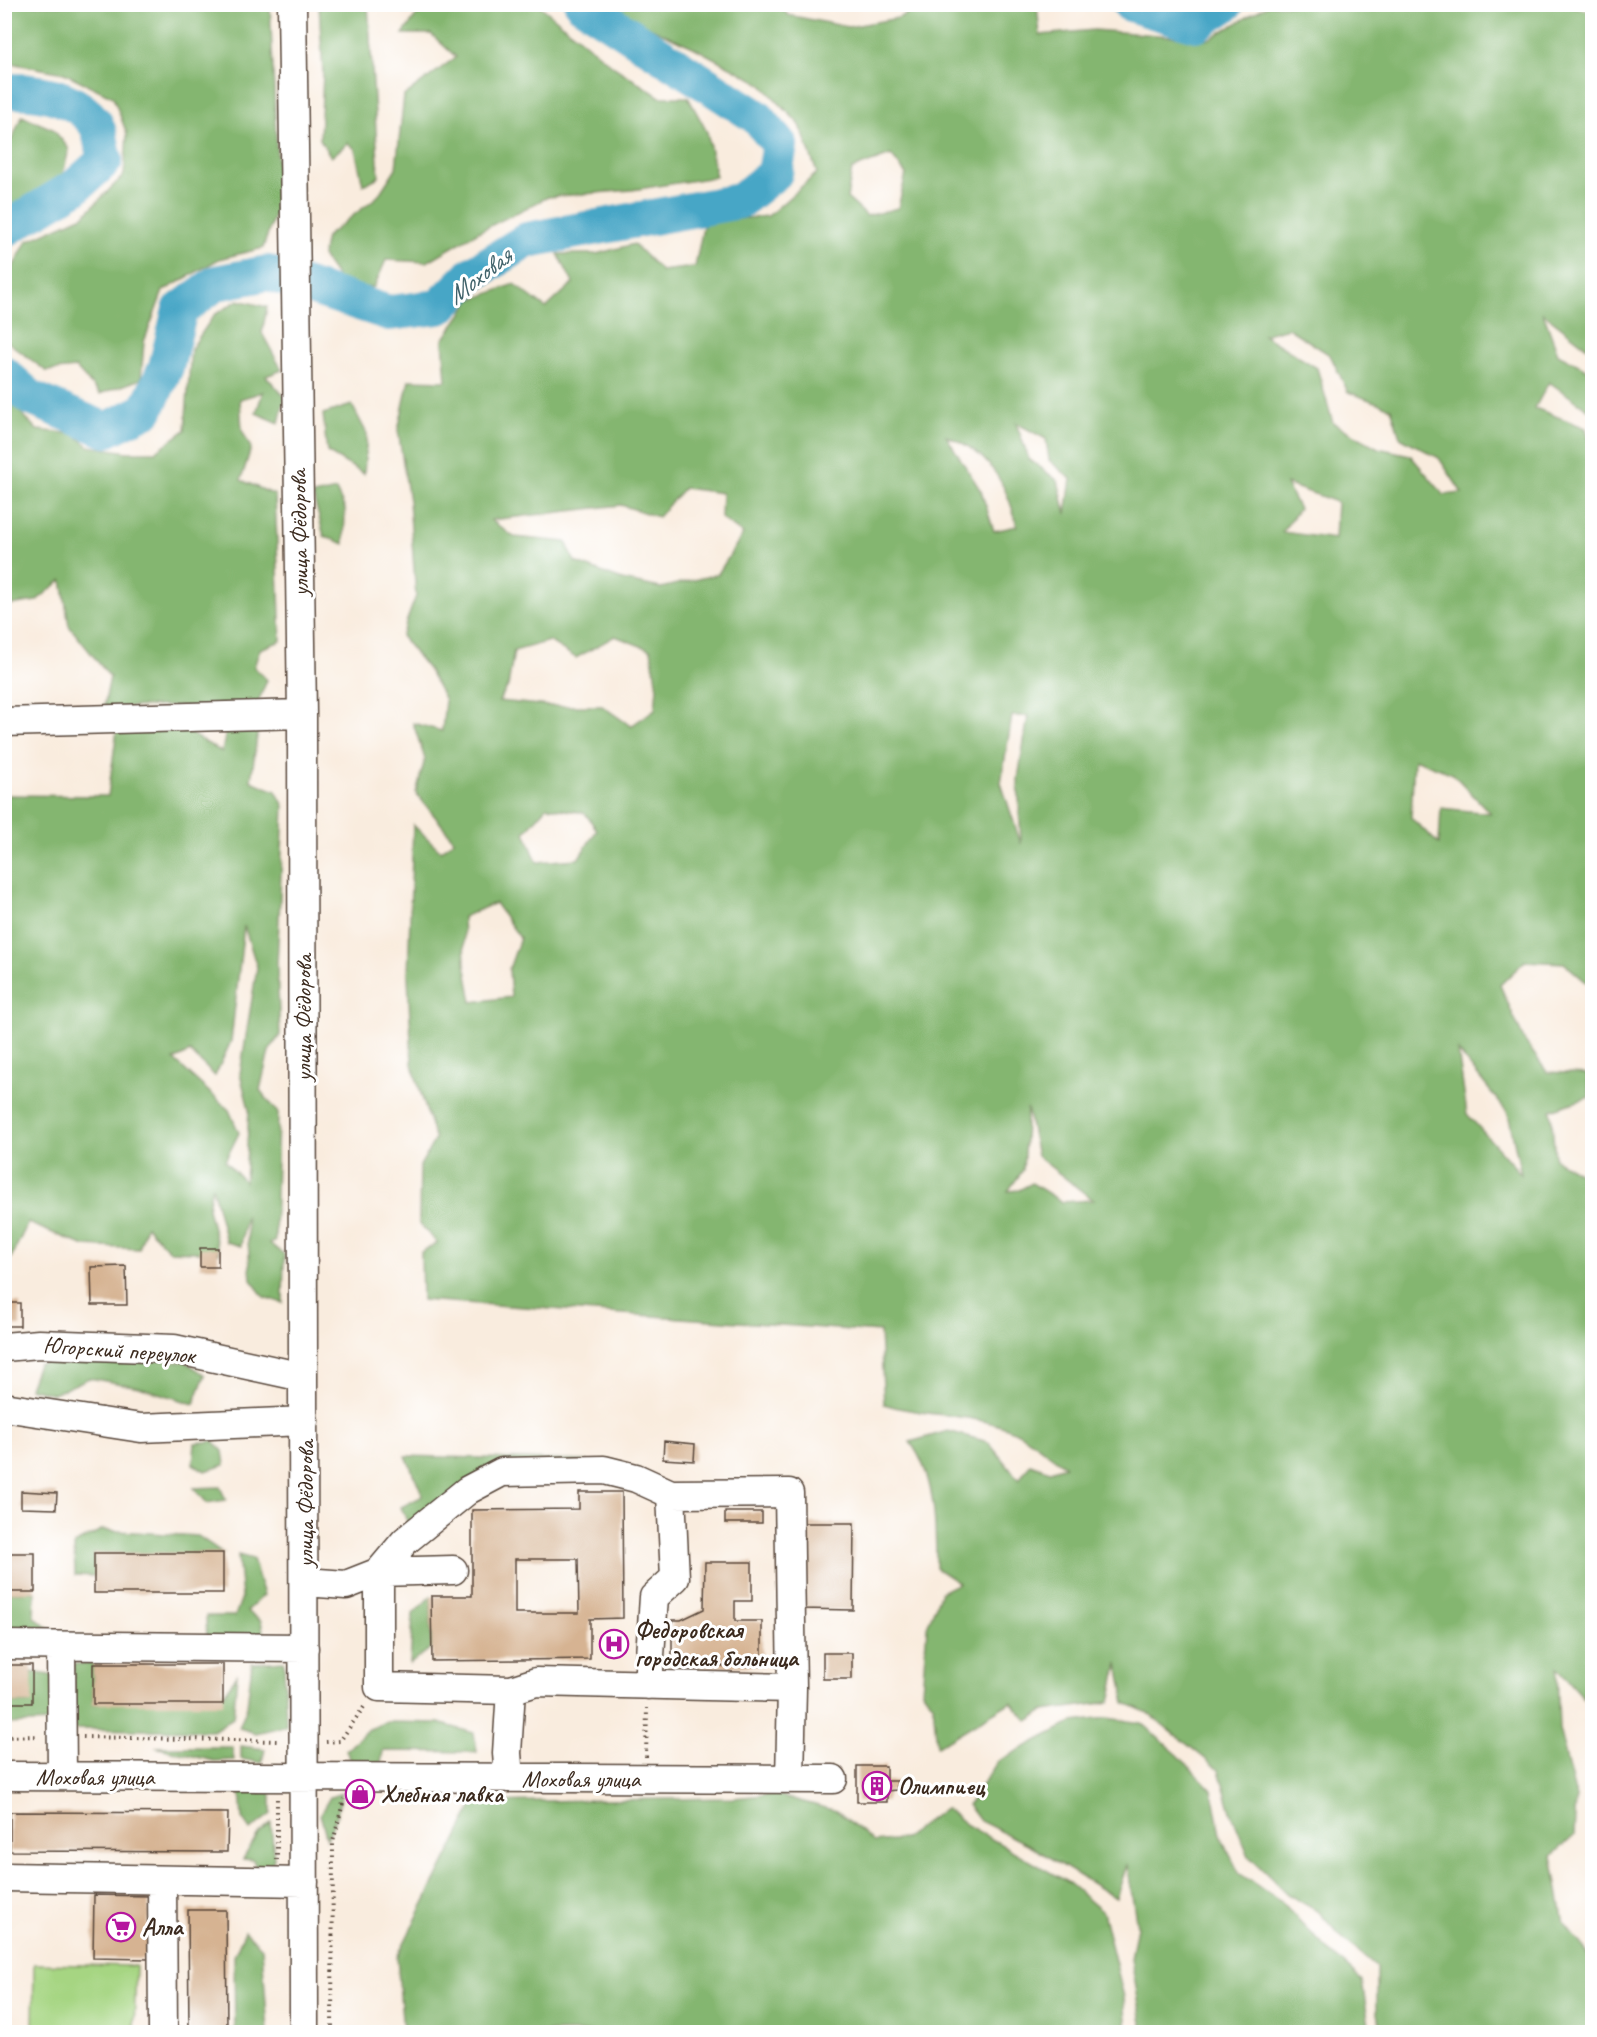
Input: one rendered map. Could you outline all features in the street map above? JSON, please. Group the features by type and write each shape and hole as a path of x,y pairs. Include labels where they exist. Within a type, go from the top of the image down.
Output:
{"street":[{"name":"улица Фёдорова","path":"292,4 295,349 303,714 304,2032"},
{"path":"4,722 303,714"},
{"name":"Югорский переулок","path":"4,1347 39,1344 174,1349 303,1377"},
{"path":"4,1407 141,1428 304,1421"},
{"path":"790,1779 792,1688 789,1493 671,1494 636,1478 604,1470 502,1472 468,1490 405,1541 379,1572 379,1687 511,1690 536,1682 792,1688"},
{"path":"648,1685 654,1598 675,1578 671,1494"},
{"path":"305,1582 346,1585 379,1572 453,1570"},
{"path":"4,1645 304,1648"},
{"path":"61,1646 62,1776"},
{"path":"509,1779 507,1753 511,1690"},
{"name":"Моховая улица","path":"4,1776 833,1779"},
{"path":"4,1877 304,1882"},
{"path":"162,1880 164,2032"}],"path":[{"path":"647,1779 648,1685"},
{"path":"4,1737 62,1736 302,1742 340,1740 379,1687"},
{"path":"332,2032 333,1842 349,1778"}],"green space":[{"path":"1566,4 1592,12 1592,351 1543,313 1558,354 1592,372 1592,412 1549,382 1535,408 1586,428 1592,449 1592,987 1564,963 1525,961 1500,985 1524,1040 1547,1072 1587,1074 1590,1097 1551,1110 1555,1159 1592,1181 1592,1575 1588,1578 1592,1584 1592,1707 1557,1668 1559,1729 1576,1797 1574,1836 1552,1856 1564,1924 1592,1959 1592,2032 1382,2032 1377,2014 1377,1967 1339,1935 1319,1912 1287,1894 1249,1856 1232,1815 1219,1770 1148,1713 1125,1703 1118,1663 1110,1702 1044,1711 1028,1721 1011,1702 937,1747 933,1704 922,1691 927,1627 941,1592 959,1583 936,1568 935,1519 930,1486 919,1455 910,1442 948,1431 988,1442 1019,1480 1030,1464 1050,1471 1065,1466 1029,1440 1007,1428 977,1420 884,1404 880,1332 422,1300 421,1252 437,1243 419,1223 420,1166 435,1139 412,1064 408,976 413,825 441,851 454,840 416,793 425,759 413,723 442,731 445,700 428,669 401,636 416,596 409,501 398,430 409,380 446,381 443,340 471,300 514,284 546,308 573,283 558,254 596,254 634,244 661,271 695,267 704,222 768,216 817,173 800,125 760,83 693,47 609,9 606,5 779,5 788,15 848,27 898,18 924,5 1037,5 1040,35 1094,30 1209,39 1268,5","holes":["891,155 906,174 898,208 867,216 847,198 852,169","1288,328 1330,355 1348,392 1391,408 1400,437 1439,458 1462,493 1444,495 1410,455 1378,448 1333,423 1317,368 1263,335","1016,423 1046,439 1049,460 1071,479 1066,514 1058,481 1029,459","946,436 974,450 994,471 1008,496 1017,526 994,531 981,491","1286,484 1337,502 1335,539 1282,532 1299,509","684,488 722,493 721,518 743,534 718,574 661,588 622,580 575,562 566,542 514,537 491,520 621,505 658,517","615,636 651,650 657,688 655,709 631,726 602,706 550,706 499,701 508,686 514,651 549,641 576,658","1012,716 1028,716 1018,779 1021,844 1001,783","1414,759 1453,774 1490,813 1441,808 1439,844 1411,818","547,807 585,813 597,830 578,859 537,862 525,832","495,903 520,938 509,969 511,997 472,1002 465,964 463,917","1458,1051 1508,1113 1521,1174 1467,1114","1027,1108 1037,1156 1093,1200 1062,1202 1032,1183 1019,1190 1008,1191 1023,1170"]},
{"path":"4,5 270,5 279,201 263,248 219,259 163,291 144,342 141,379 100,394 76,368 46,371 5,340 5,282 27,241 83,216 124,175 127,134 113,97 64,73 5,62"},
{"path":"319,5 368,5 379,177 363,185 355,149 348,143 331,157 320,139 323,73"},
{"path":"424,5 539,5 614,67 660,97 688,97 707,132 716,177 632,190 548,197 480,231 427,262 386,260 374,287 345,289 322,256 326,237 378,196 396,168 404,96 456,57 431,34 403,34"},
{"path":"22,116 53,129 69,149 63,174 42,196 5,217 5,139 12,139"},
{"path":"238,300 267,307 262,333 282,370 266,376 285,397 279,423 256,413 263,392 240,399 242,430 251,448 241,480 275,495 281,641 260,649 254,667 267,680 257,705 104,707 110,677 69,626 62,580 36,601 11,605 4,576 4,401 10,401 37,430 74,434 89,446 128,452 155,452 185,430 191,349 214,315"},
{"path":"352,405 367,434 364,474 327,452 323,414"},
{"path":"336,490 345,509 344,544 324,536 313,495"},
{"path":"227,726 258,729 251,781 276,791 284,806 277,966 280,1035 269,1051 260,1090 278,1113 275,1242 269,1243 284,1254 283,1303 264,1297 251,1280 246,1215 241,1246 226,1242 212,1186 208,1208 219,1253 170,1251 146,1226 139,1249 85,1246 28,1223 6,1268 4,795 108,796 117,729 186,731 222,752","holes":["244,926 257,967 240,1074 249,1109 245,1182 225,1161 239,1133 229,1110 174,1060 190,1052 215,1076 231,1041"]},
{"path":"82,1356 186,1362 205,1375 194,1404 139,1387 89,1378 54,1394 29,1388 38,1364"},
{"path":"214,1441 223,1451 225,1465 205,1471 193,1464 195,1443"},
{"path":"406,1456 587,1461 490,1476 409,1526 401,1507 423,1496"},
{"path":"220,1487 226,1500 207,1503 194,1488"},
{"path":"101,1530 198,1536 223,1553 94,1553 94,1576 75,1575 74,1544"},
{"path":"238,1555 253,1559 264,1595 247,1611 261,1621 264,1637 207,1641 206,1616 235,1616 242,1597"},
{"path":"4,1592 35,1592 34,1617 58,1635 5,1635"},
{"path":"431,1596 431,1648 410,1664 413,1614"},
{"path":"284,1661 286,1726 256,1733 239,1728 247,1706 252,1663"},
{"path":"74,1664 93,1664 93,1704 223,1695 237,1675 233,1718 213,1731 74,1729"},
{"path":"32,1672 55,1676 54,1722 5,1724 4,1703 28,1703"},
{"path":"1107,1718 1141,1723 1178,1755 1212,1790 1220,1835 1239,1873 1281,1902 1362,1981 1370,2032 1141,2032 1142,2022 1131,1959 1137,1926 1127,1865 1116,1898 1029,1845 980,1821 968,1805 998,1761 1073,1722"},
{"path":"387,1722 439,1723 474,1733 477,1752 383,1751 379,1774 353,1764 346,1751 367,1730"},
{"path":"241,1746 265,1749 262,1763 241,1759"},
{"path":"155,1747 232,1747 234,1760 214,1761"},
{"path":"240,1790 271,1793 271,1814 250,1830 242,1818"},
{"path":"342,1793 337,1815 327,1839 320,1814 330,1797"},
{"path":"774,1794 837,1811 874,1842 904,1839 945,1808 967,1825 1069,1883 1103,1912 1124,1997 1127,2032 403,2032 397,1957 475,1802 733,1798"},
{"path":"271,1823 274,1858 270,1868 257,1870 253,1860 243,1859 258,1834"},
{"path":"245,1931 262,1948 268,2032 235,2032 234,1956"},
{"path":"34,1964 136,1966 134,2032 33,2032"}],"building":[{"path":"200,1248 218,1248 218,1267 200,1267"},
{"path":"126,1266 127,1305 92,1305 91,1267"},
{"path":"5,1303 20,1303 20,1326 5,1326"},
{"path":"664,1441 695,1444 694,1461 663,1459"},
{"path":"21,1491 57,1493 56,1509 21,1508"},
{"path":"579,1492 622,1492 623,1618 590,1619 590,1659 432,1661 431,1596 472,1596 472,1510 579,1509","holes":["515,1559 578,1559 579,1613 515,1613"]},
{"path":"725,1512 762,1512 762,1523 725,1523"},
{"path":"802,1523 854,1523 853,1610 801,1609"},
{"path":"5,1553 35,1553 35,1592 5,1592"},
{"path":"94,1553 223,1553 223,1593 94,1593"},
{"path":"705,1562 752,1562 752,1601 735,1601 735,1621 762,1621 762,1666 672,1666 672,1620 681,1620 704,1609"},
{"path":"823,1653 852,1653 852,1679 823,1679"},
{"path":"93,1664 223,1664 223,1704 93,1704"},
{"path":"4,1665 32,1665 32,1703 4,1703"},
{"name":"Олимпиец","path":"857,1766 886,1766 886,1781 897,1781 897,1790 887,1791 887,1802 857,1802"},
{"name":"Хлебная лавка","path":"365,1789 365,1799 355,1799 355,1790"},
{"path":"10,1812 228,1813 227,1852 10,1851"},
{"name":"Алла","path":"94,1895 149,1896 148,1959 93,1958"},
{"path":"188,1910 226,1910 227,2032 189,2032"}],"waterway":[{"name":"Моховая","path":"4,374 31,398 106,430 146,410 166,367 180,310 216,283 268,273 389,313 439,307 470,276 527,240 740,201 775,173 780,145 757,117 582,4"},
{"name":"Моховая","path":"1130,4 1196,24 1226,4"},
{"name":"Моховая","path":"4,91 42,93 77,106 95,123 105,160 75,187 4,230"}],"place":[{"name":"Федоровская городская больница","path":"614,1644"},
{"name":"Олимпиец","path":"877,1786"},
{"name":"Хлебная лавка","path":"360,1794"},
{"name":"Алла","path":"121,1927"}]}
